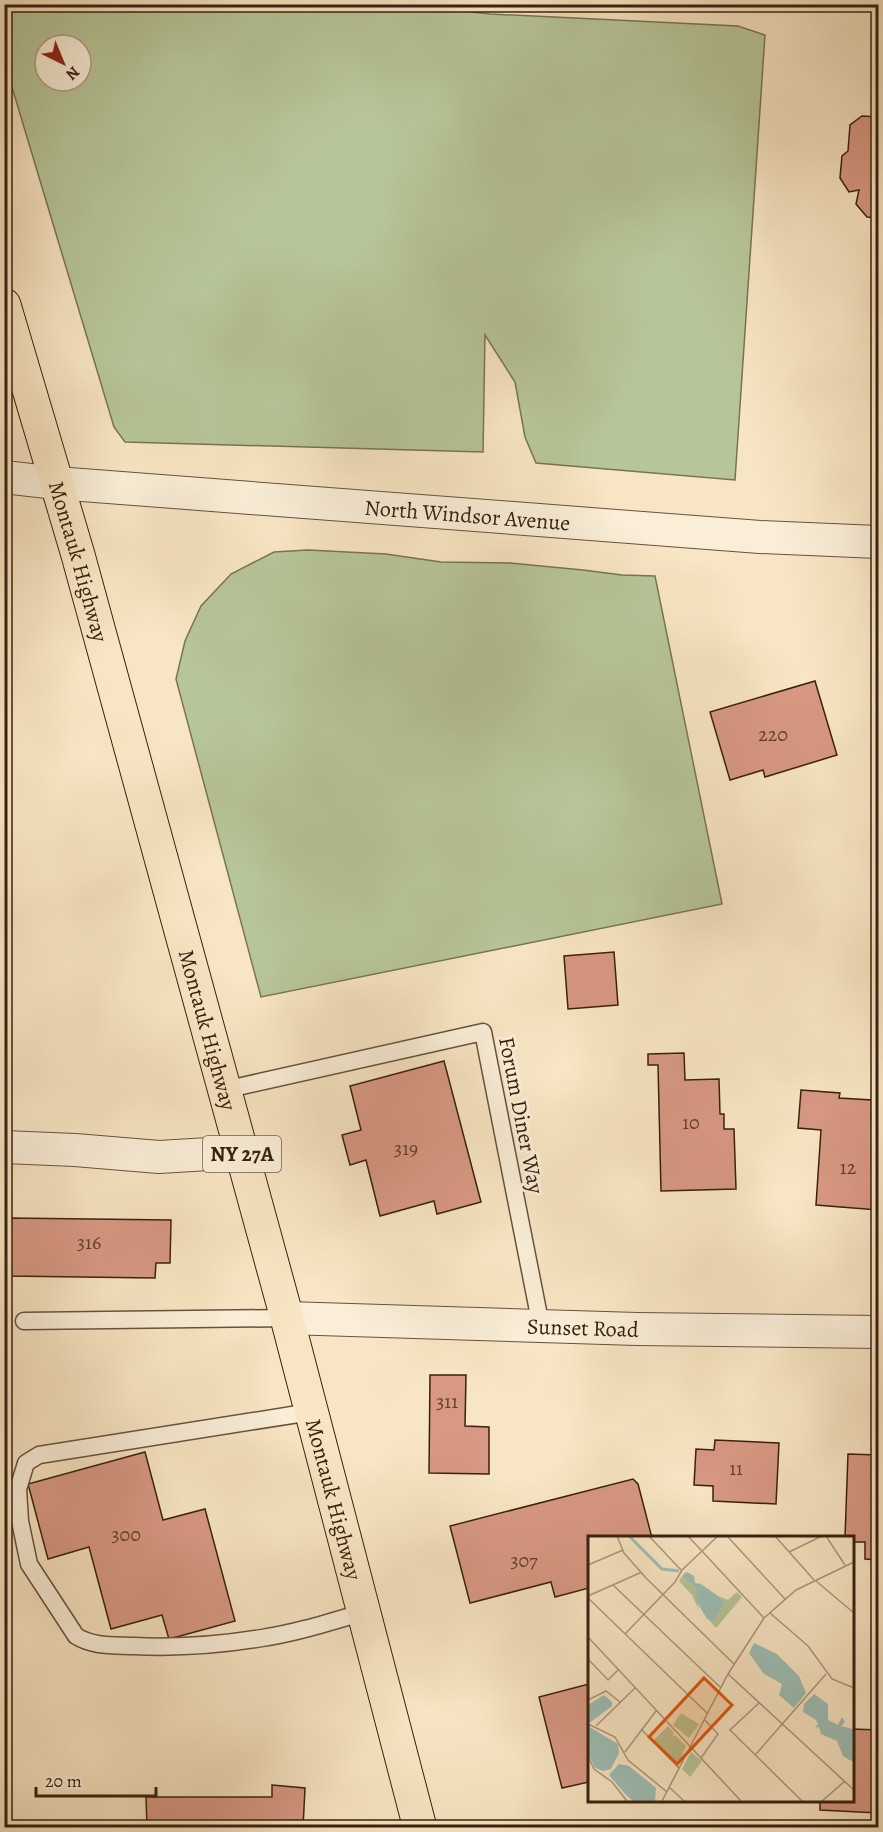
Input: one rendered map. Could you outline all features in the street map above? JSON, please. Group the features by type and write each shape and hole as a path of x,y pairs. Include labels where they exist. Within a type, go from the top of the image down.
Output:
{"main road":[{"name":"Montauk Highway","path":"4,305 78,555 242,1152 420,1827"}],"street":[{"name":"North Windsor Avenue","path":"4,477 56,483 760,537 879,542"},
{"path":"4,1148 75,1150 159,1157 242,1152"},
{"name":"Sunset Road","path":"287,1318 637,1329 879,1332"}],"lane":[{"name":"Forum Diner Way","path":"224,1090 483,1032 541,1326"},
{"path":"24,1321 287,1318"},
{"path":"311,1412 39,1455 26,1463 18,1489 20,1521 29,1564 76,1636 86,1642 103,1645 172,1647 262,1638 310,1628 364,1612"}],"path":[{"path":"4,957 5,975"}],"green space":[{"path":"5,5 408,5 490,14 738,26 765,35 735,480 536,463 525,437 515,382 485,335 483,452 125,442 114,427 5,64"},
{"path":"308,550 386,554 441,562 510,563 622,575 655,576 722,904 261,997 176,679 185,641 201,606 231,574 274,552"}],"building":[{"path":"862,116 878,117 878,218 867,217 856,204 859,190 849,192 840,178 842,156 848,151 850,125"},
{"path":"815,681 837,755 765,777 763,770 730,780 710,712"},
{"path":"4,758 9,758 8,828 4,828"},
{"path":"614,952 618,1005 568,1009 564,956"},
{"path":"684,1053 685,1080 719,1079 720,1114 724,1114 724,1129 734,1129 736,1189 661,1191 658,1065 648,1065 648,1054"},
{"path":"444,1061 481,1202 437,1214 434,1201 380,1216 366,1160 350,1165 342,1135 361,1130 350,1086"},
{"path":"801,1090 840,1093 839,1098 872,1100 871,1120 878,1121 878,1210 816,1205 821,1130 798,1128"},
{"path":"8,1218 171,1220 170,1263 156,1263 155,1278 7,1276"},
{"path":"430,1375 466,1375 465,1426 489,1427 489,1474 429,1473"},
{"path":"715,1440 779,1443 776,1504 713,1501 713,1486 694,1485 696,1449 714,1450"},
{"path":"145,1452 163,1520 205,1509 235,1621 169,1639 162,1615 111,1629 89,1547 48,1559 28,1484"},
{"path":"848,1454 878,1455 878,1560 865,1559 865,1542 853,1542 853,1536 845,1536"},
{"path":"633,1479 638,1484 651,1536 588,1536 588,1588 555,1597 551,1582 470,1603 450,1526"},
{"path":"588,1684 588,1782 562,1788 539,1697"},
{"path":"853,1729 878,1730 878,1813 820,1810 820,1802 853,1802"},
{"path":"272,1785 305,1788 303,1828 147,1828 146,1797 272,1797"}]}
